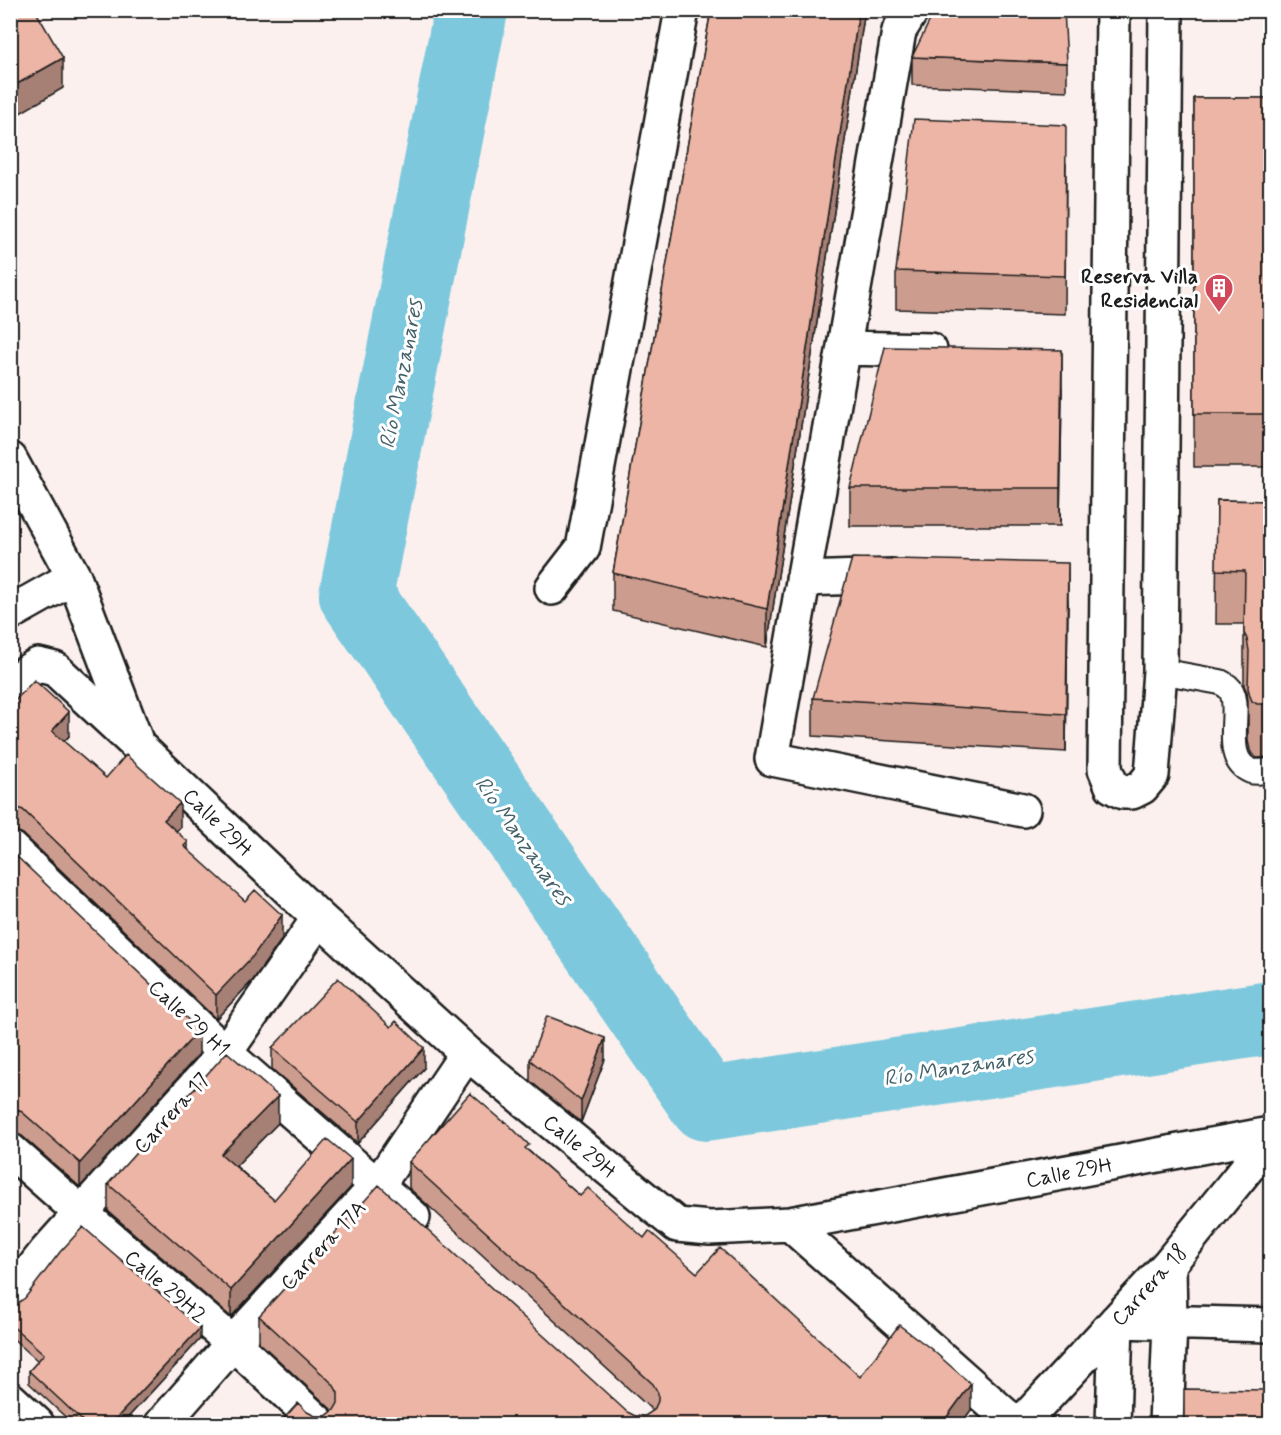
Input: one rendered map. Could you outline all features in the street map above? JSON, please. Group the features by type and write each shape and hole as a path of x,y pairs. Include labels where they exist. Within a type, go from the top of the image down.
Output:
{"street":[{"path":"552,588 583,549 682,10"},
{"path":"912,10 899,31 894,128 844,348 772,759 1023,810"},
{"path":"1113,10 1105,769 1112,786 1123,792 1132,792 1142,787 1152,775 1160,671 1166,10"},
{"path":"844,348 962,351"},
{"path":"10,459 75,577 138,746"},
{"path":"803,579 919,575"},
{"path":"10,613 75,577"},
{"name":"Calle 29H","path":"10,689 28,671 38,665 55,669 319,918 467,1053 677,1225 710,1228 790,1224 1270,1134"},
{"name":"Calle 29 H1","path":"10,848 225,1053 438,1240"},
{"name":"Carrera 17","path":"10,1298 46,1252 225,1053 319,918"},
{"name":"Carrera 17A","path":"162,1425 233,1343 378,1185 467,1053"},
{"name":"Carrera 18","path":"1021,1425 1169,1264 1270,1140"},
{"name":"Calle 29H2","path":"10,1150 233,1343 320,1425"},
{"path":"790,1224 1015,1425"},
{"path":"1166,1425 1170,1323 1169,1264"},
{"path":"1113,1425 1116,1321 1270,1325"},
{"path":"10,1399 37,1425"}],"lane":[{"path":"1160,671 1220,682 1227,686 1234,699 1235,749 1238,759 1252,771 1270,771"}],"building":[{"path":"10,10 35,10 63,58 10,88"},
{"path":"711,10 859,10 767,609 613,573"},
{"path":"935,10 1064,10 1067,63 912,57"},
{"name":"Reserva Villa Residencial","path":"1194,98 1270,98 1270,414 1194,414"},
{"path":"914,119 1066,125 1065,276 896,271"},
{"path":"885,347 1062,350 1060,488 850,488"},
{"path":"1217,500 1270,501 1270,704 1257,704 1252,701 1248,688 1249,651 1244,633 1245,571 1216,570"},
{"path":"852,558 1068,563 1066,714 813,698"},
{"path":"34,680 69,712 52,731 106,778 126,755 180,803 164,820 188,842 184,846 245,901 255,890 282,915 253,956 216,995 23,810 10,806 10,706"},
{"path":"10,850 199,1030 80,1163 22,1112 10,1108"},
{"path":"338,978 391,1027 396,1021 424,1048 358,1122 272,1048"},
{"path":"547,1016 605,1038 581,1101 530,1060"},
{"path":"227,1052 278,1096 221,1154 274,1200 327,1139 351,1159 231,1290 108,1184"},
{"path":"470,1093 505,1121 529,1145 525,1148 580,1196 588,1188 644,1238 649,1231 697,1273 720,1248 860,1377 899,1325 930,1348 971,1384 941,1425 278,1425 298,1403 315,1416 326,1416 334,1410 338,1403 338,1393 333,1384 259,1316 379,1185 627,1412 635,1416 645,1416 654,1410 658,1401 658,1393 653,1384 409,1162"},
{"path":"83,1227 200,1328 110,1425 87,1425 29,1371 44,1354 10,1324 10,1304 16,1304 25,1298 60,1252"},
{"path":"1184,1389 1270,1390 1270,1425 1184,1425"}],"waterway":[{"name":"Río Manzanares","path":"471,10 356,595 706,1104 1270,1018"}],"place":[{"name":"Reserva Villa Residencial","path":"1219,314"}]}
